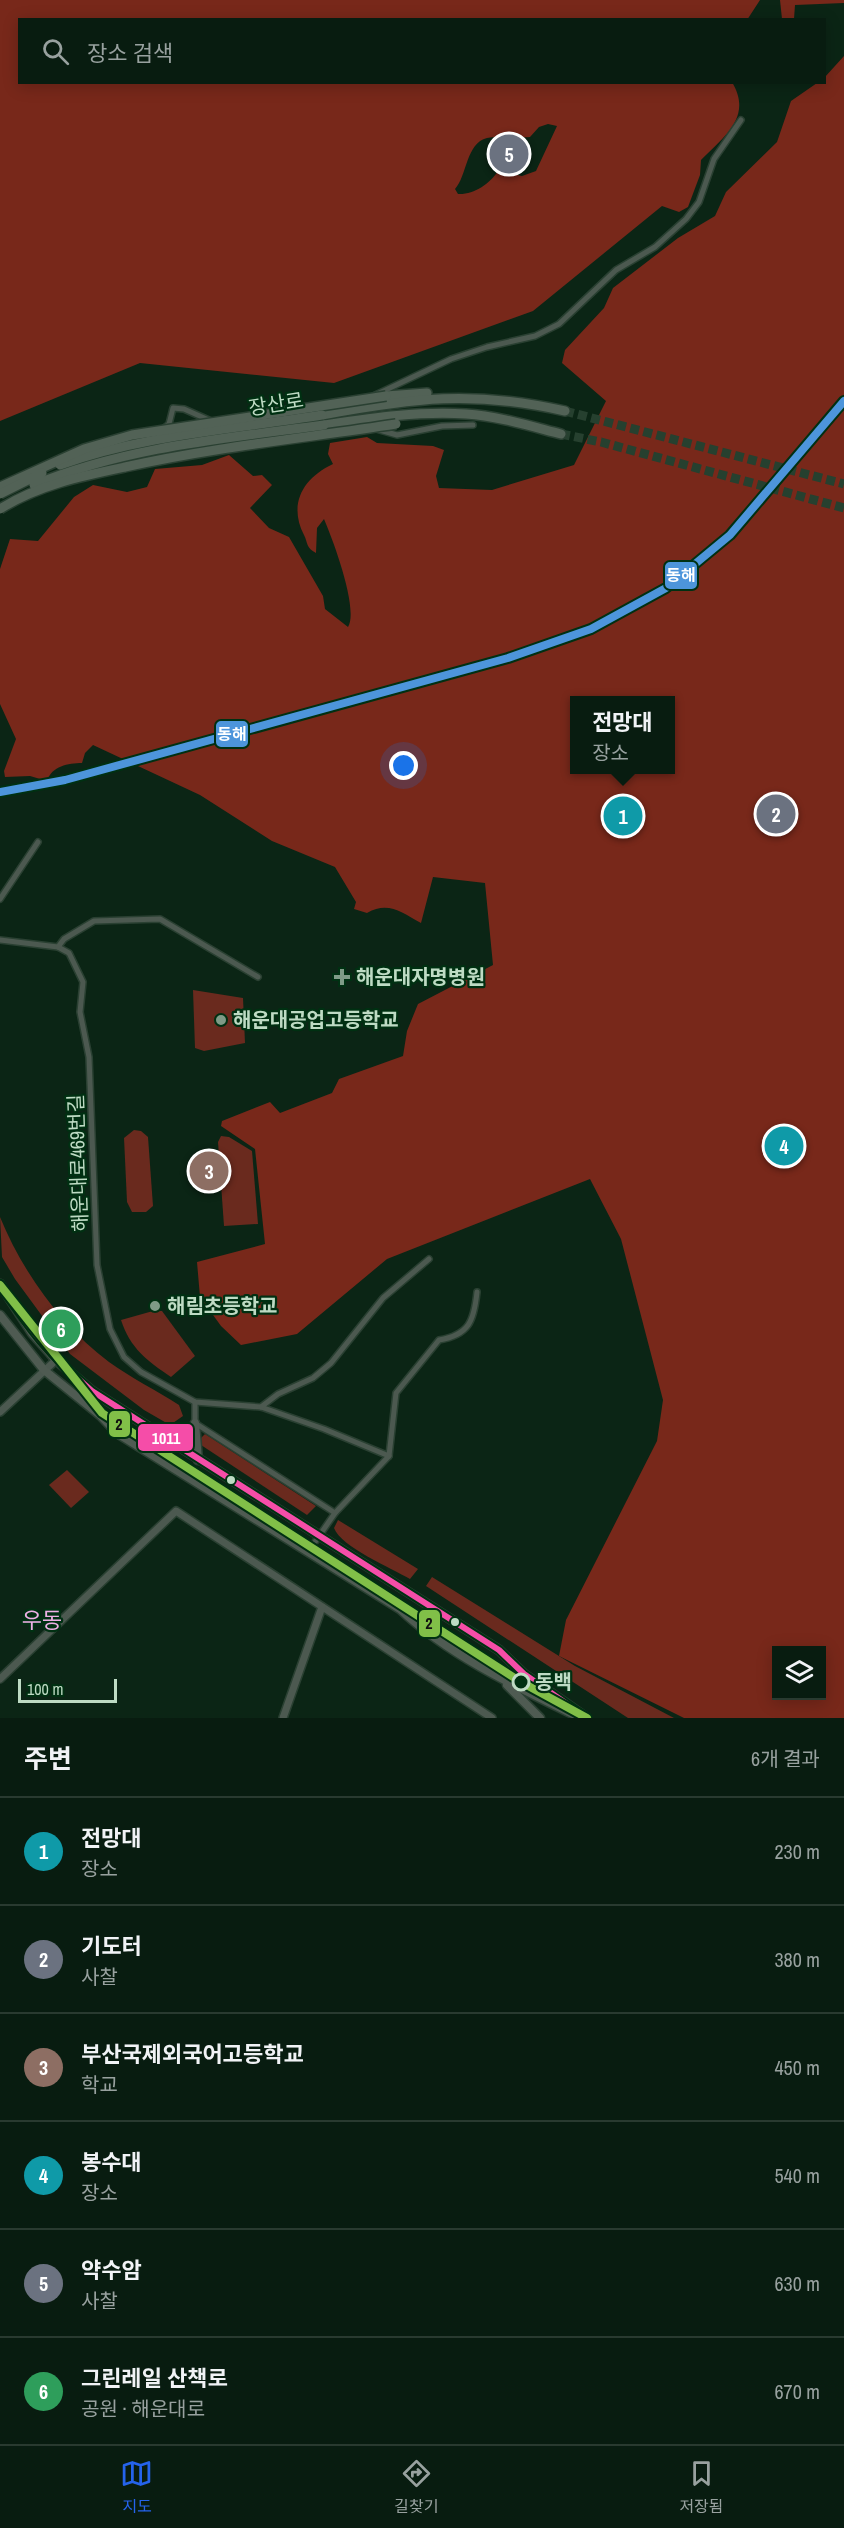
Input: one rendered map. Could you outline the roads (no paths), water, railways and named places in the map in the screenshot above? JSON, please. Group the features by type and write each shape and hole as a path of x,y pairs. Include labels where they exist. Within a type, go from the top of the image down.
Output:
{"highway":[{"path":"0,487 84,449 132,435 386,396 428,393 471,397"},
{"name":"장산로","path":"0,494 75,460 136,444 404,401 471,397 512,400 565,411"},
{"path":"0,511 41,488 155,460 251,442 396,424 429,413"},
{"name":"장산로","path":"0,502 50,478 88,465 233,438 324,425 429,413 468,414 561,434"}],"main road":[{"path":"0,1284 32,1333 56,1360 92,1391 167,1441 499,1650 524,1674 587,1718"},
{"path":"0,1315 44,1370 101,1416 117,1433 400,1609 414,1622 498,1677 580,1718"},
{"path":"167,1441 178,1440 195,1428 198,1460"},
{"path":"513,1685 515,1676 524,1674"},
{"path":"498,1677 540,1718"}],"street":[{"path":"0,487 32,477 84,452 152,436 169,424 173,408 183,409 210,421 263,421 357,404 451,359 487,347 535,336 559,324 616,270 656,247 686,219 699,202 714,159 741,120"},
{"path":"263,421 266,437"},
{"path":"0,511 37,486 90,470 266,437 364,426 397,435 442,426 473,425"},
{"path":"32,477 37,486"},
{"path":"0,899 38,842"},
{"path":"0,940 58,947 64,939 94,921 160,920 258,977"},
{"name":"해운대로469번길","path":"58,947 69,952 83,982 80,1012 89,1057 97,1265 110,1329 124,1357 141,1372 195,1402"},
{"path":"261,1407 278,1394 313,1378 331,1363 382,1298 429,1259"},
{"path":"308,1552 335,1513 389,1456 396,1394 439,1340 454,1338 471,1323 477,1292"},
{"path":"0,1412 56,1360"},
{"path":"335,1513 195,1428 195,1402 261,1407 324,1429 389,1456"},
{"path":"0,1679 176,1511 492,1718"},
{"path":"283,1718 322,1607"}],"tunnel":[{"path":"565,411 844,484"},
{"path":"561,434 601,442 844,508"}],"place":[{"name":"약수암","path":"509,154"},
{"name":"기도터","path":"776,814"},
{"name":"전망대","path":"623,816"},
{"name":"해운대자명병원","path":"342,977"},
{"name":"해운대공업고등학교","path":"221,1020"},
{"name":"봉수대","path":"784,1146"},
{"name":"부산국제외국어고등학교","path":"209,1171"},
{"name":"해림초등학교","path":"155,1306"},
{"name":"그린레일 산책로","path":"61,1329"},
{"name":"동백","path":"521,1682"}],"district":[{"name":"우동","path":"42,1620"}]}
